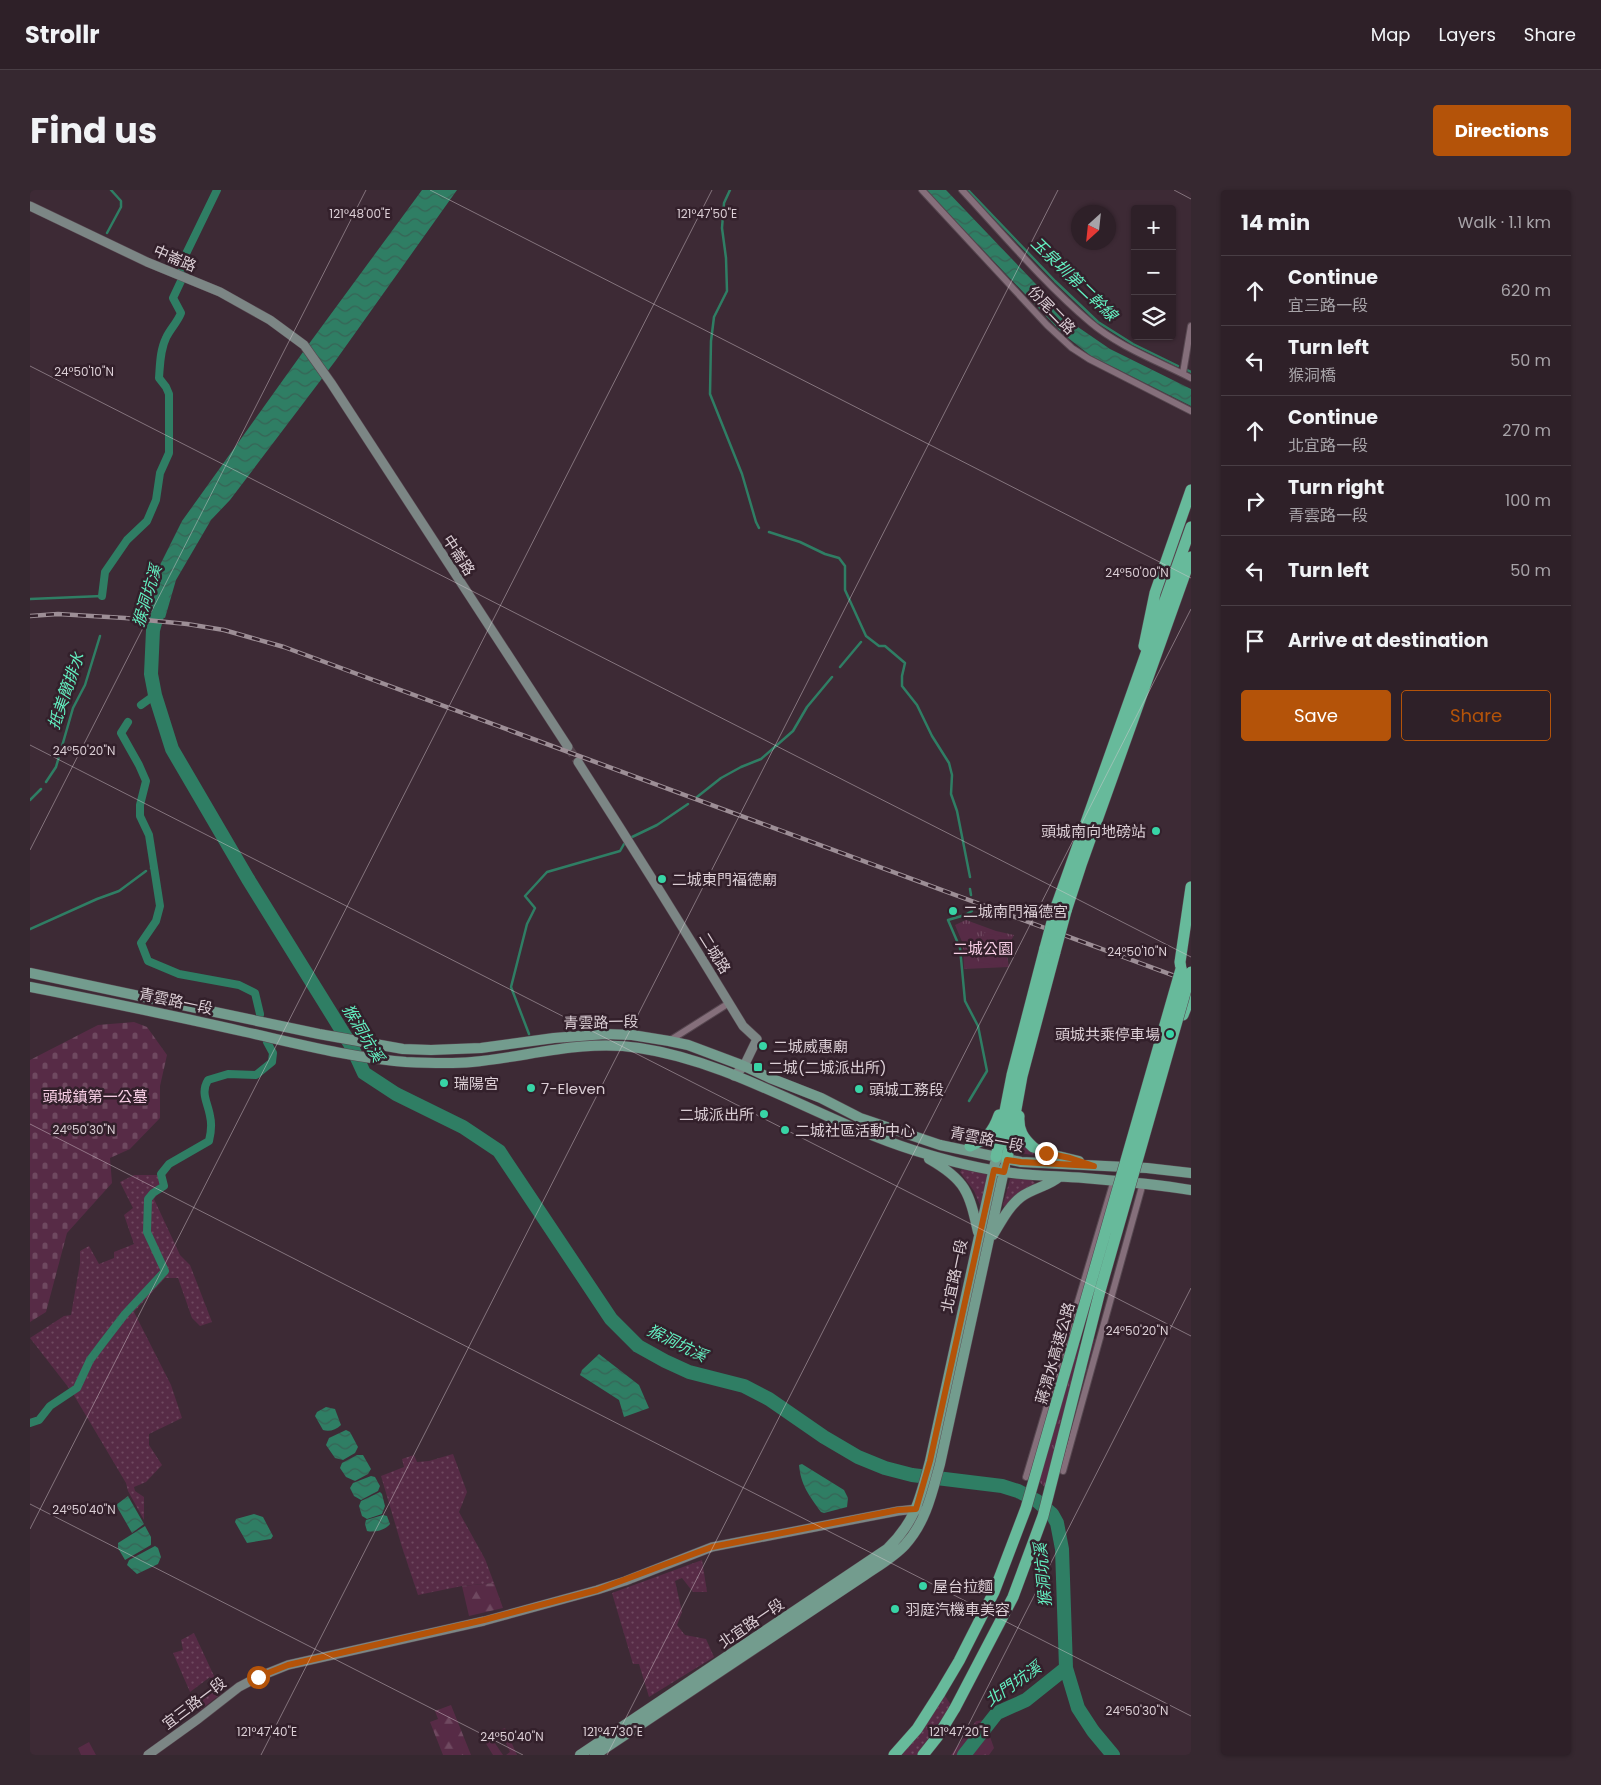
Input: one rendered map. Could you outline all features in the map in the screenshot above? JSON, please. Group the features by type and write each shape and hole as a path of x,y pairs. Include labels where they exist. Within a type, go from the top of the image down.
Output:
{"highway":[{"path":"1130,703 1155,593 1191,490"},
{"path":"1001,1158 1017,1076 1061,909 1191,526"},
{"path":"1061,909 1081,864 1191,557"},
{"path":"1184,951 1191,887"},
{"name":"蔣渭水高速公路","path":"923,1755 938,1736 955,1708 1013,1597 1043,1516 1100,1291 1168,1057 1186,971 1184,951 1191,935"},
{"name":"蔣渭水高速公路","path":"894,1755 917,1729 959,1661 994,1592 1026,1508 1186,971"},
{"path":"1168,1057 1191,994"},
{"path":"1017,1076 1018,1126 1022,1136 1033,1147"},
{"path":"965,1148 984,1140 994,1128 1017,1076"}],"main road":[{"name":"青雲路一段","path":"30,973 379,1045 430,1050 481,1048 554,1038 632,1034 688,1045 821,1098 860,1118 912,1137 1021,1162 1147,1168 1191,1173"},
{"name":"青雲路一段","path":"30,987 144,1009 316,1047 389,1060 432,1063 473,1062 595,1045 628,1047 680,1056 734,1076 875,1137 940,1158 999,1171 1143,1182 1191,1190"},
{"path":"1033,1147 1046,1153 1094,1166"},
{"path":"910,1149 945,1169 962,1183 972,1202 979,1235"},
{"path":"999,1171 1001,1158"},
{"name":"北宜路一段","path":"935,1463 979,1235 999,1171"},
{"name":"北宜路一段","path":"595,1755 872,1570 905,1545 920,1526 921,1511 935,1463 990,1240 999,1171"},
{"path":"990,1240 1013,1206 1022,1197 1054,1181 1059,1176"},
{"name":"北宜路一段","path":"580,1755 887,1549 921,1511"}],"street":[{"name":"份尾二路","path":"922,190 1047,325 1072,348 1089,359 1191,411"},
{"path":"962,190 1053,286 1091,323 1114,340 1191,378"},
{"name":"中崙路","path":"30,206 139,258 220,292 270,320 304,345 568,747"},
{"path":"1182,373 1191,326"},
{"name":"二城路","path":"578,762 630,842 743,1026 757,1039 744,1066 734,1076"},
{"path":"669,1041 729,1003"},
{"path":"780,1096 785,1084"},
{"path":"1026,1477 1114,1180"},
{"path":"1063,1471 1143,1182"},
{"name":"宜三路一段","path":"148,1755 239,1687 288,1665 484,1620 597,1590 712,1547 898,1510 921,1511"}],"green space":[{"name":"二城公園","path":"966,920 996,931 1014,935 1006,950 1009,967 964,969 963,944 955,925"},
{"path":"984,933 1007,937 1002,967 979,962"},
{"name":"頭城鎮第一公墓","path":"134,1022 147,1027 167,1055 160,1086 160,1118 130,1149 110,1158 112,1183 67,1233 46,1312 30,1322 30,1060 98,1025"},
{"path":"1017,1126 1036,1152 1033,1155 1019,1153 1014,1149"},
{"path":"962,1169 989,1175 982,1205 980,1205 974,1191 960,1172"},
{"path":"134,1175 164,1175 164,1185 154,1199 180,1255 190,1265 212,1322 200,1326 192,1318 178,1278 165,1278 134,1312 171,1385 182,1418 149,1434 149,1445 162,1465 146,1482 134,1487 135,1491 144,1497 144,1520 128,1491 126,1483 72,1392 30,1338 64,1316 71,1315 80,1263 80,1251 89,1246 99,1264 114,1258 114,1252 134,1244 124,1215 133,1208 120,1182"},
{"path":"1010,1179 1031,1179 1036,1184 1004,1207 1003,1205"},
{"path":"1095,1339 1052,1495 1032,1474 1068,1348"},
{"path":"453,1454 467,1492 459,1512 485,1559 494,1583 462,1586 418,1595 381,1476 404,1467 402,1459 414,1455 417,1462 429,1461"},
{"path":"702,1560 707,1592 693,1592 682,1578 675,1581 682,1612 677,1625 685,1635 706,1639 714,1657 649,1697 639,1664 633,1664 612,1593"},
{"path":"494,1583 503,1608 469,1616 462,1586"},
{"path":"194,1633 222,1693 199,1711 193,1699 214,1685 210,1677 190,1692 173,1653 183,1650 181,1640"},
{"path":"945,1696 951,1705 917,1755 902,1755 920,1733"},
{"path":"451,1705 471,1755 443,1755 430,1722 438,1719 435,1711"},
{"path":"984,1720 994,1748 989,1755 951,1755 976,1721"},
{"path":"505,1728 517,1755 506,1755 510,1752 500,1730"},
{"path":"492,1739 503,1755 493,1755 485,1742"},
{"path":"89,1742 96,1755 81,1755 78,1748"}],"water":[{"path":"422,190 457,190 336,360 230,500 211,520 176,580 165,618 149,614 148,603 156,573 182,521"},
{"path":"926,190 946,190 1075,325 1110,349 1191,389 1191,406 1091,356 1063,334"},
{"path":"599,1354 639,1385 649,1408 624,1417 619,1400 580,1375 582,1370"},
{"path":"326,1407 335,1409 341,1425 328,1431 323,1430 315,1416 317,1412"},
{"path":"346,1430 350,1432 358,1447 355,1453 343,1460 335,1458 326,1445 329,1438"},
{"path":"357,1455 363,1455 371,1469 368,1474 355,1481 346,1477 340,1468 342,1463"},
{"path":"802,1464 844,1490 848,1498 847,1507 824,1513 821,1512 804,1485 799,1465"},
{"path":"371,1476 375,1477 380,1486 378,1491 361,1500 354,1496 350,1488 353,1483"},
{"path":"380,1492 385,1506 382,1514 367,1519 362,1516 359,1506 361,1501"},
{"path":"128,1496 144,1524 132,1533 116,1505"},
{"path":"254,1514 263,1517 273,1536 271,1539 247,1543 235,1522 236,1519"},
{"path":"383,1515 387,1516 390,1524 388,1526 376,1531 367,1531 366,1520"},
{"path":"145,1526 151,1537 151,1545 125,1560 118,1548 118,1543"},
{"path":"155,1546 158,1548 161,1557 158,1564 137,1574 127,1565 129,1560"}],"waterway":[{"path":"107,233 121,207 121,201 111,190"},
{"name":"抵美簡排水","path":"182,273 182,262 217,190"},
{"path":"730,190 724,203 722,228 726,258 727,291 714,317 711,341 710,394 742,474 759,528"},
{"name":"玉泉圳第二幹線","path":"968,190 1055,281 1098,322 1133,344 1178,366"},
{"name":"抵美簡排水","path":"102,596 105,572 127,540 147,521 156,500 160,473 169,453 169,394 159,378 161,353 164,343 181,313 173,298 181,281"},
{"name":"玉泉圳第二幹線","path":"1187,370 1191,372"},
{"path":"769,532 839,558 845,566 845,590 866,636 879,646 885,646 905,663 902,686 917,705 932,736 949,763 952,775 951,794 957,811 970,877"},
{"path":"30,599 102,596"},
{"name":"猴洞坑溪","path":"162,598 153,630 151,674 155,695 172,749 248,879 352,1047 364,1073 396,1094 463,1127 499,1151 611,1319 638,1346 689,1372 744,1386 769,1399 824,1437 858,1457 885,1468 912,1475 1002,1486 1018,1491 1037,1501 1052,1514 1057,1523 1062,1549 1066,1668 1078,1708 1093,1731 1113,1755"},
{"name":"抵美簡排水","path":"46,782 56,767 73,708 85,685 100,636"},
{"path":"840,667 861,642"},
{"path":"697,797 721,778 761,759 793,731 807,707 832,677"},
{"path":"141,705 155,695"},
{"path":"128,722 121,733 146,781 140,805 140,816 149,835 160,906 156,921 141,943 148,961 179,974 239,985 255,993 260,1014"},
{"name":"抵美簡排水","path":"30,800 41,789"},
{"path":"630,838 657,825 688,804"},
{"path":"529,1034 511,987 527,924 535,908 525,896 547,872 620,851 624,844"},
{"path":"151,868 155,865"},
{"path":"30,929 119,891 146,871"},
{"path":"970,889 971,895"},
{"path":"969,1101 987,1071 978,1026 965,1001 960,948 948,920 972,911 971,906"},
{"path":"30,1423 39,1420 50,1406 77,1388 90,1360 102,1344 125,1314 165,1271 147,1232 148,1199 153,1193 164,1186 161,1174 169,1164 209,1141 211,1122 205,1098 208,1080 228,1074 256,1075 272,1062 273,1053 267,1042"},
{"name":"北門坑溪","path":"964,1755 997,1713 1026,1700 1066,1668"}],"tunnel":[{"path":"568,747 578,762"}],"railway":[{"path":"30,616 58,614 187,624 224,630 284,647 1191,982"}],"place":[{"name":"頭城南向地磅站","path":"1156,831"},
{"name":"二城東門福德廟","path":"662,879"},
{"name":"二城南門福德宮","path":"953,911"},
{"name":"頭城共乘停車場","path":"1170,1034"},
{"name":"二城威惠廟","path":"763,1046"},
{"name":"二城(二城派出所)","path":"758,1067"},
{"name":"瑞陽宮","path":"444,1083"},
{"name":"7-Eleven","path":"531,1088"},
{"name":"頭城工務段","path":"859,1089"},
{"name":"二城派出所","path":"764,1114"},
{"name":"二城社區活動中心","path":"785,1130"},
{"name":"屋台拉麵","path":"923,1586"},
{"name":"羽庭汽機車美容","path":"895,1609"}],"route":[{"path":"258,1677 288,1665 484,1620 597,1590 712,1547 898,1510 916,1509 930,1461 994,1170 1004,1172 1007,1160 1094,1166 1046,1153"}]}
